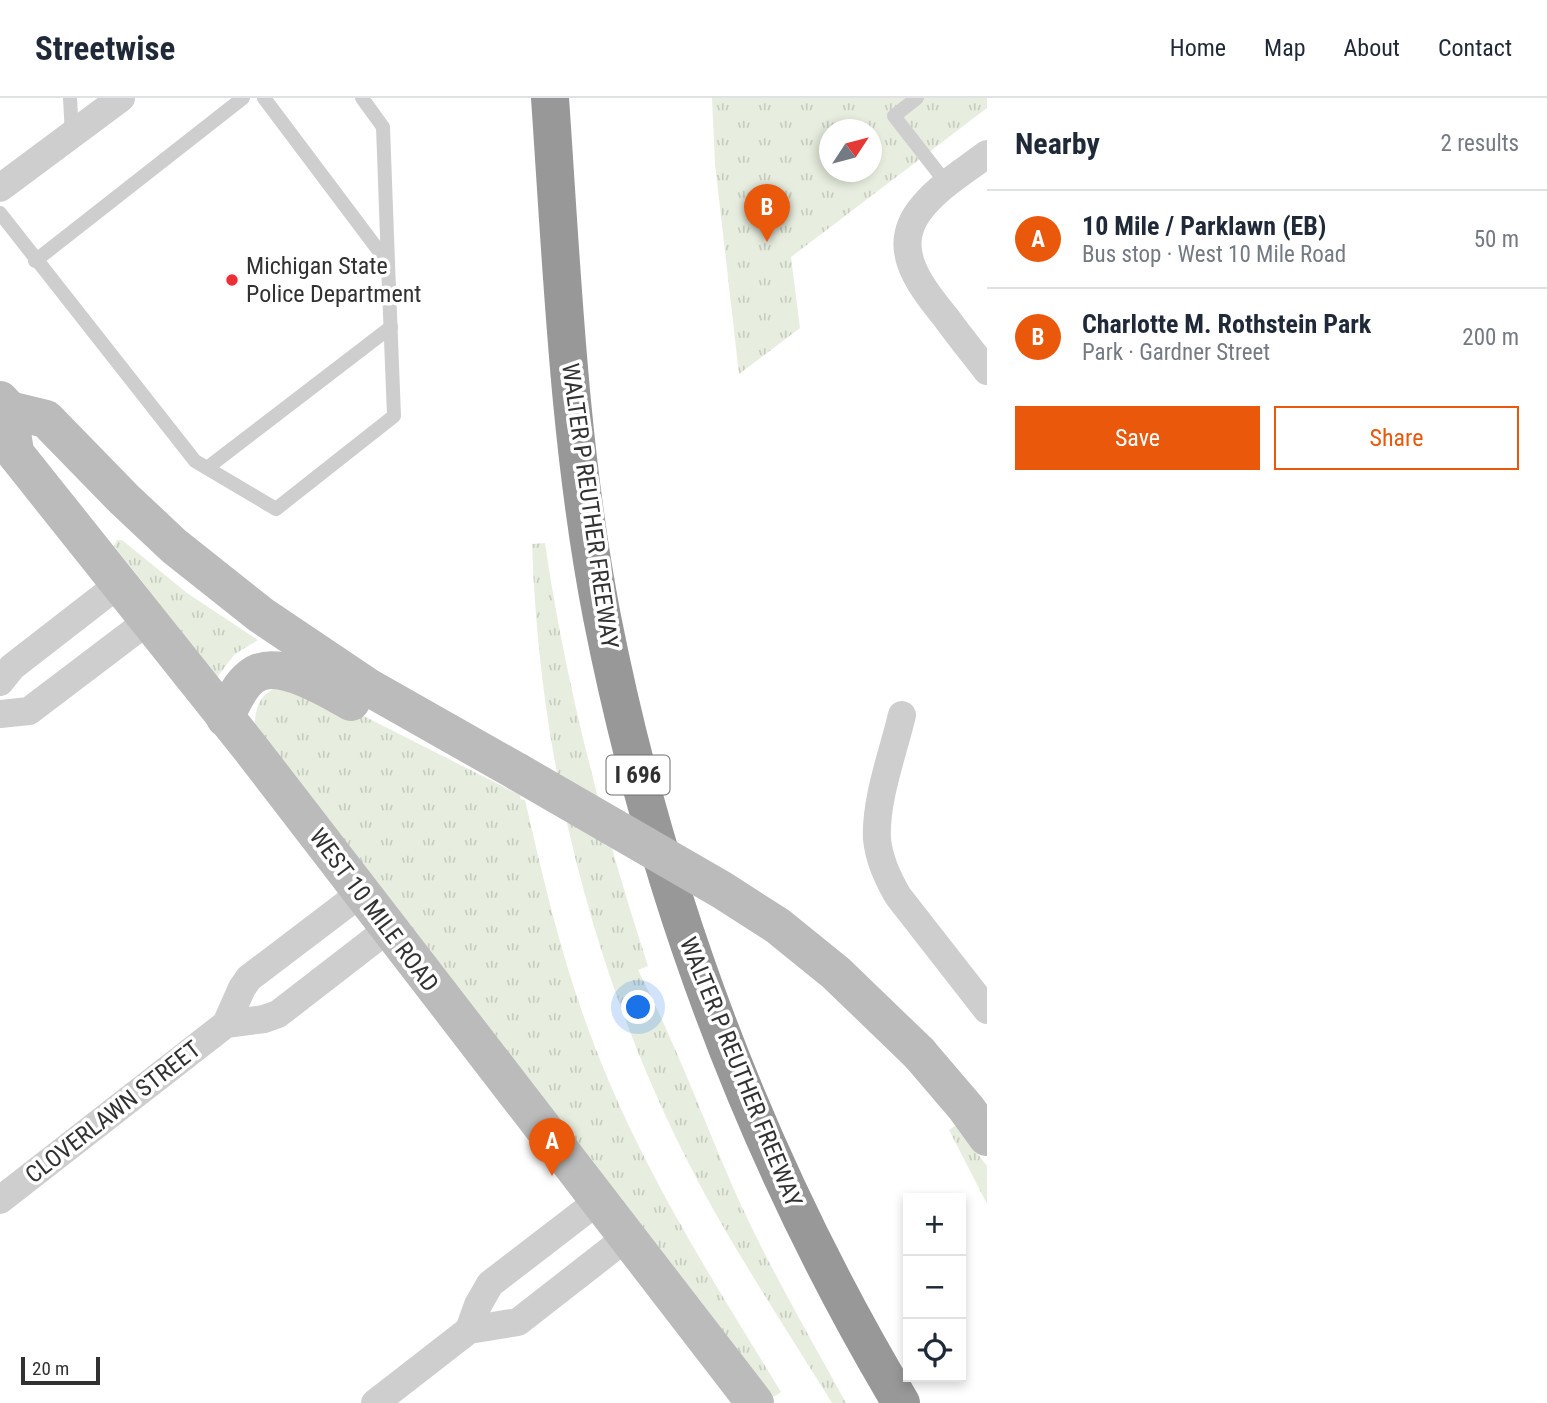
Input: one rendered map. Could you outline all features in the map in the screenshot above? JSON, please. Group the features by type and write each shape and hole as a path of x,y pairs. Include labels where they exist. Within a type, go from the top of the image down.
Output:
{"highway":[{"name":"WALTER P REUTHER FREEWAY","path":"550,98 568,359 589,533 602,615 643,794 670,890 698,974 753,1112 837,1291 901,1403"}],"main road":[{"name":"WEST 10 MILE ROAD","path":"4,405 15,453 149,620 755,1403"},
{"name":"WEST 10 MILE ROAD","path":"4,405 46,419 124,499 218,583 368,687 722,890 778,926 836,973 919,1053 987,1137"},
{"path":"225,718 238,691 251,676 268,670 280,671 309,680 360,706 518,772"}],"street":[{"path":"0,188 121,98"},
{"path":"987,154 934,194 916,215 907,249 911,267 920,285 987,371"},
{"path":"0,682 12,667 119,584"},
{"path":"0,714 29,711 149,620"},
{"path":"902,715 878,810 877,840 881,857 887,877 898,896 987,1010"},
{"name":"CLOVERLAWN STREET","path":"226,1024 249,978 361,893"},
{"name":"CLOVERLAWN STREET","path":"0,1200 226,1024 278,1014 388,929"},
{"path":"469,1330 478,1305 490,1284 598,1200"},
{"path":"375,1403 469,1330 518,1322 627,1237"}],"lane":[{"path":"70,98 72,135"},
{"path":"35,261 243,98"},
{"path":"264,98 388,263"},
{"path":"0,214 195,461 276,509 394,416 383,127 362,98"},
{"path":"917,98 894,116 947,184"},
{"path":"207,468 391,327"}],"green space":[{"path":"712,98 987,98 987,108 791,257 800,328 739,374 715,164"},
{"path":"117,540 122,540 187,593 258,640 235,654 217,677 114,546"},
{"path":"545,543 575,703 616,862 648,966 638,970 758,1241 846,1403 832,1403 717,1216 683,1152 621,1007 575,856 545,701 532,544"},
{"path":"273,689 328,698 520,795 521,799 525,800 561,946 608,1079 676,1216 781,1392 774,1397 255,725 259,704"},
{"path":"956,1125 987,1166 987,1204 949,1130"}],"place":[{"name":"Charlotte M. Rothstein Park","path":"767,242"},
{"name":"Michigan State Police Department","path":"232,280"},
{"name":"10 Mile / Parklawn (EB)","path":"552,1176"}]}
